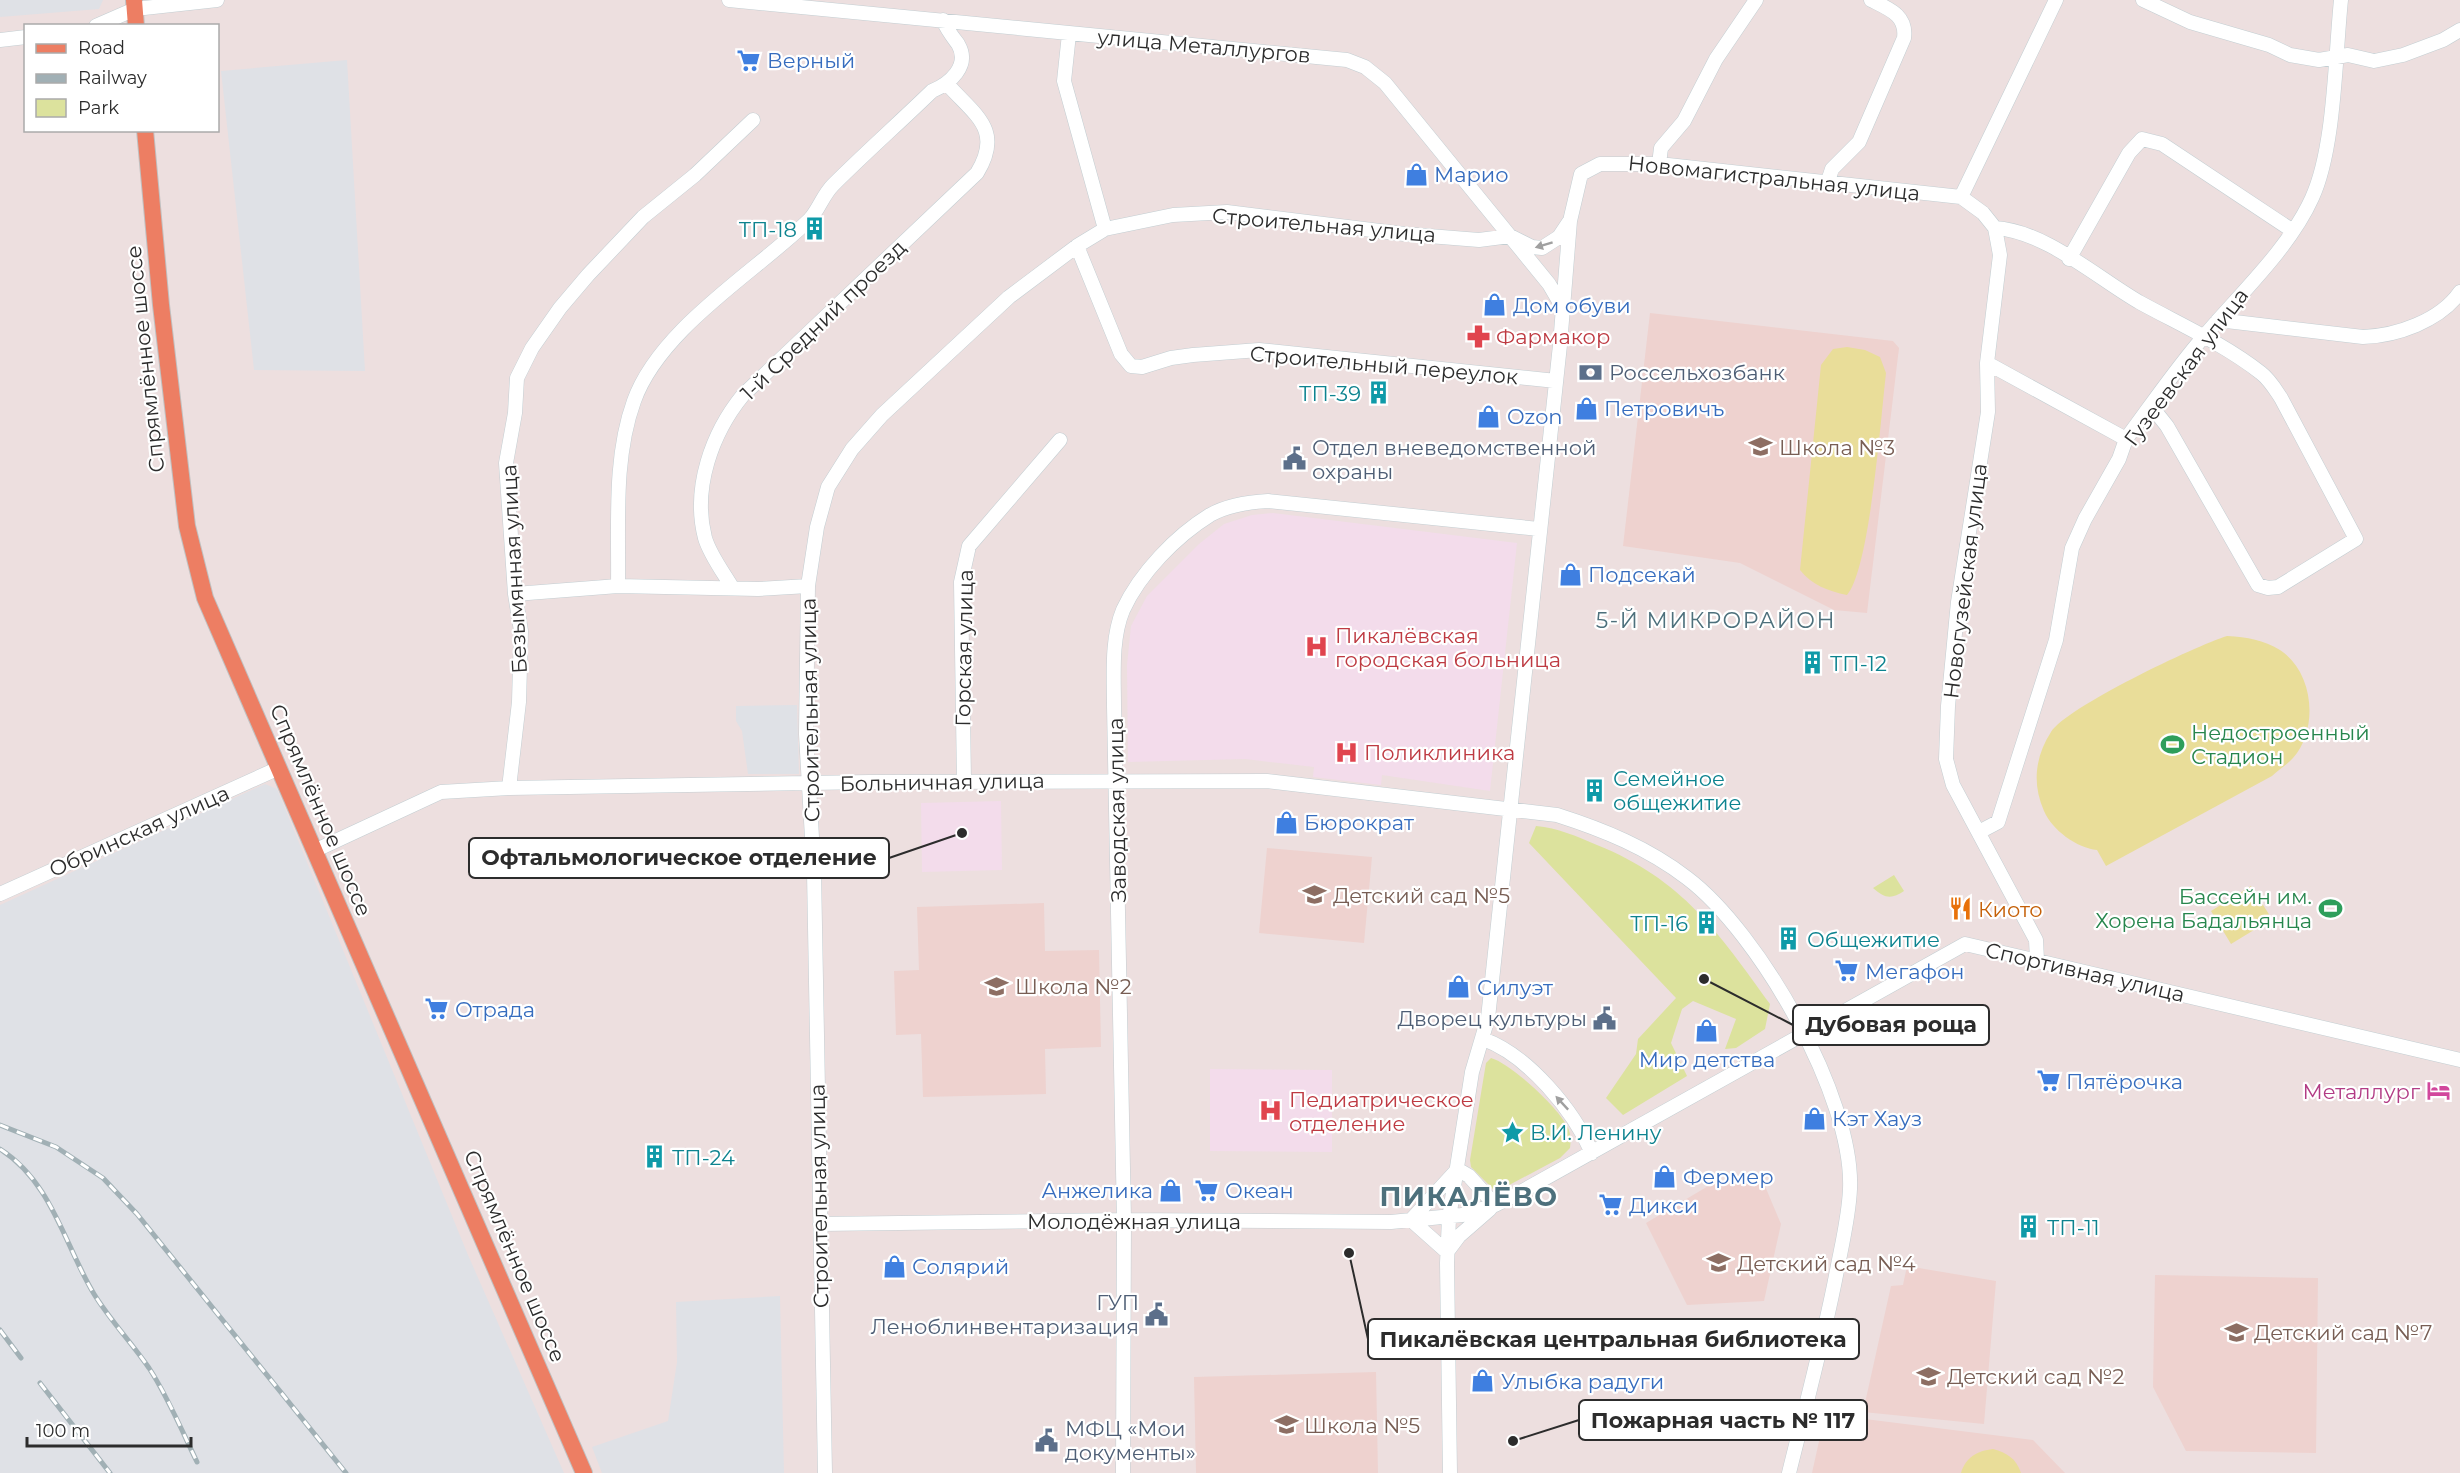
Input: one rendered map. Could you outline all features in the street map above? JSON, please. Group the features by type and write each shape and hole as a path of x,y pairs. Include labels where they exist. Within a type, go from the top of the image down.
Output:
{"main road":[{"name":"Спрямлённое шоссе","path":"146,132 161,305 190,544 214,623 584,1473"}],"street":[{"path":"101,24 135,11 218,0"},
{"name":"улица Металлургов","path":"729,0 861,6 944,20 1069,34 1334,57 1365,67 1385,83 1549,284 1563,308"},
{"path":"1659,164 1661,148 1684,121 1716,59 1756,0"},
{"path":"1827,183 1832,169 1859,142 1904,38 1905,27 1899,16 1871,0"},
{"path":"2056,0 1961,197 1983,213 1995,228 2027,234 2139,302 2205,335 2214,344 2270,381 2356,539 2278,587 2268,588 2258,585 2167,426 2151,406"},
{"path":"2143,0 2190,22 2269,45 2290,55 2319,60 2348,55 2374,61 2403,55 2443,40 2460,30"},
{"name":"Гузеевская улица","path":"1978,832 1998,822 2056,640 2073,548 2085,519 2119,459 2126,439 2205,335 2293,231 2313,198 2323,162 2341,0"},
{"path":"618,586 620,460 624,431 635,398 658,358 708,306 811,218 830,188 932,91 948,85 957,72 962,58 959,46 949,34 944,20"},
{"path":"1069,34 1064,81 1105,229"},
{"path":"0,40 24,37"},
{"name":"1-й Средний проезд","path":"732,587 706,540 701,513 707,461 717,433 744,395 977,173 989,146 989,135 978,117 948,85"},
{"name":"Безымянная улица","path":"509,788 519,702 521,631 515,594 506,463 515,413 517,378 560,308 588,275 643,217 694,175 753,120"},
{"path":"2069,259 2129,153 2142,139 2162,144 2293,231"},
{"name":"Новомагистральная улица","path":"1450,1473 1447,1252 1449,1218 1472,1072 1488,1018 1556,381 1570,220 1581,174 1600,164 1659,164 1961,197"},
{"name":"Строительная улица","path":"825,1473 814,883 806,734 808,586 817,527 828,487 852,449 882,414 1009,297 1077,246 1105,229 1173,215 1227,212 1404,234 1479,240 1510,236"},
{"path":"1510,236 1532,247 1542,248 1559,237 1570,220"},
{"name":"Новогузейская улица","path":"1995,228 2000,255 1987,363 1988,412 1958,602 1946,759 1953,785 2036,940 2037,960"},
{"name":"Строительный переулок","path":"1077,246 1122,354 1131,366 1142,367 1171,358 1193,355 1259,350 1556,381"},
{"path":"2218,320 2362,337 2384,336 2436,315 2452,304 2460,292"},
{"path":"1987,363 2126,439"},
{"name":"Горская улица","path":"964,781 961,582 969,546 1060,440"},
{"name":"Заводская улица","path":"1123,1473 1124,1220 1114,653 1123,611 1138,586 1167,550 1211,514 1233,506 1268,501 1539,529"},
{"path":"515,594 618,586 758,589 808,586"},
{"name":"Обринская улица","path":"0,894 279,768"},
{"name":"Больничная улица","path":"315,851 441,792 509,788 964,781 1267,781 1557,815 1595,827 1639,846 1689,879 1727,916 1752,948 1804,1034 1826,1076 1841,1116 1850,1187 1830,1305 1789,1473"},
{"name":"Спортивная улица","path":"1449,1218 1495,1205 1965,944 2460,1059"},
{"path":"1483,1039 1498,1044 1525,1066 1567,1108 1583,1132 1592,1153"},
{"path":"1457,1169 1469,1176 1495,1205 1459,1236 1447,1252 1411,1221 1457,1169"},
{"name":"Молодёжная улица","path":"820,1224 1124,1220 1411,1221 1449,1218"}],"shaded area":[{"path":"0,0 103,0 99,9 0,17"},
{"path":"347,60 365,371 254,370 221,71"},
{"name":"Школа №3","path":"1650,313 1893,341 1899,348 1867,613 1834,610 1740,563 1623,546"},
{"path":"1847,347 1865,350 1880,357 1886,373 1868,524 1855,580 1847,595 1821,587 1800,570 1821,365 1833,349"},
{"name":"Пикалёвская городская больница","path":"1273,513 1517,543 1490,791 1382,775 1381,785 1313,777 1314,767 1245,759 1128,762 1127,665 1131,626 1147,596 1199,544 1224,524 1252,515"},
{"name":"Недостроенный Стадион","path":"2227,636 2242,637 2268,644 2280,650 2300,672 2309,701 2307,732 2301,746 2291,761 2272,776 2106,866 2097,850 2081,846 2066,837 2053,825 2044,811 2038,791 2037,771 2041,751 2046,741 2062,721 2105,693 2161,664"},
{"path":"797,705 799,774 748,774 742,731 736,721 736,706"},
{"path":"265,784 277,789 468,1255 564,1473 0,1473 0,905"},
{"path":"1001,801 1002,870 922,872 921,803"},
{"name":"Детский сад №5","path":"1267,848 1372,857 1364,943 1259,933"},
{"path":"2251,886 2272,919 2231,944 2211,911"},
{"name":"Школа №2","path":"1044,903 1045,951 1099,950 1101,1047 1045,1049 1046,1094 923,1097 921,1034 896,1035 894,971 919,970 917,907"},
{"name":"Педиатрическое отделение","path":"1210,1069 1332,1070 1332,1152 1210,1151"},
{"name":"Детский сад №4","path":"1762,1179 1781,1224 1764,1301 1687,1305 1646,1223 1715,1182"},
{"name":"Детский сад №2","path":"1907,1266 1996,1281 1984,1424 1863,1412 1891,1286 1903,1285"},
{"name":"Детский сад №7","path":"2155,1275 2318,1278 2316,1453 2186,1451 2153,1387"},
{"path":"780,1296 784,1473 602,1473 592,1447 668,1421 677,1362 676,1302"},
{"name":"Школа №5","path":"1376,1372 1378,1473 1196,1473 1194,1377"},
{"path":"1825,1414 2033,1440 2065,1473 1812,1473"},
{"path":"1993,1449 2010,1457 2021,1473 1961,1473 1973,1456"}],"green space":[{"path":"1536,826 1567,833 1627,859 1653,874 1676,892 1715,931 1770,1004 1765,1029 1736,1048 1725,1049 1736,1019 1693,1001 1682,1009 1671,1043 1687,1076 1623,1115 1606,1098 1636,1054 1638,1039 1676,998 1529,843"},
{"path":"1894,875 1904,891 1888,897 1873,888"},
{"path":"1491,1058 1510,1068 1544,1097 1562,1118 1571,1139 1570,1148 1560,1158 1496,1192 1471,1167 1470,1160 1486,1063"}],"railway":[{"path":"0,1125 56,1147 103,1178 137,1214 346,1473"},
{"path":"0,1149 18,1163 45,1196 83,1275 107,1313 156,1379 197,1462"},
{"path":"0,1330 21,1358"},
{"path":"40,1383 110,1473"}],"place":[{"name":"Верный","path":"749,60"},
{"name":"Марио","path":"1416,174"},
{"name":"ТП-18","path":"815,229"},
{"name":"Дом обуви","path":"1495,305"},
{"name":"Фармакор","path":"1478,336"},
{"name":"Россельхозбанк","path":"1591,372"},
{"name":"ТП-39","path":"1379,393"},
{"name":"Петровичъ","path":"1586,408"},
{"name":"Ozon","path":"1489,416"},
{"name":"Школа №3","path":"1761,447"},
{"name":"Отдел вневедомственной охраны","path":"1294,459"},
{"name":"Подсекай","path":"1570,574"},
{"name":"Пикалёвская городская больница","path":"1317,647"},
{"name":"ТП-12","path":"1812,663"},
{"name":"Недостроенный Стадион","path":"2173,744"},
{"name":"Поликлиника","path":"1346,752"},
{"name":"Семейное общежитие","path":"1595,790"},
{"name":"Бюрократ","path":"1286,822"},
{"name":"Офтальмологическое отделение","path":"962,833"},
{"name":"Детский сад №5","path":"1315,895"},
{"name":"Бассейн им. Хорена Бадальянца","path":"2330,908"},
{"name":"Киото","path":"1960,909"},
{"name":"ТП-16","path":"1706,923"},
{"name":"Общежитие","path":"1789,939"},
{"name":"Мегафон","path":"1847,971"},
{"name":"Дубовая роща","path":"1704,979"},
{"name":"Школа №2","path":"997,986"},
{"name":"Силуэт","path":"1459,987"},
{"name":"Отрада","path":"437,1009"},
{"name":"Дворец культуры","path":"1605,1018"},
{"name":"Мир детства","path":"1707,1031"},
{"name":"Пятёрочка","path":"2048,1081"},
{"name":"Металлург","path":"2438,1091"},
{"name":"Педиатрическое отделение","path":"1271,1111"},
{"name":"Кэт Хауз","path":"1814,1118"},
{"name":"В.И. Ленину","path":"1512,1132"},
{"name":"ТП-24","path":"654,1157"},
{"name":"Фермер","path":"1665,1176"},
{"name":"Анжелика","path":"1171,1190"},
{"name":"Океан","path":"1207,1190"},
{"name":"Дикси","path":"1611,1205"},
{"name":"ТП-11","path":"2029,1227"},
{"name":"Пикалёвская центральная библиотека","path":"1349,1253"},
{"name":"Детский сад №4","path":"1719,1263"},
{"name":"Солярий","path":"894,1266"},
{"name":"ГУП Леноблинвентаризация","path":"1157,1314"},
{"name":"Детский сад №7","path":"2236,1332"},
{"name":"Детский сад №2","path":"1929,1376"},
{"name":"Улыбка радуги","path":"1483,1381"},
{"name":"Школа №5","path":"1286,1425"},
{"name":"МФЦ «Мои документы»","path":"1047,1440"},
{"name":"Пожарная часть № 117","path":"1513,1441"}],"district":[{"name":"5-Й МИКРОРАЙОН","path":"1716,620"},
{"name":"ПИКАЛЁВО","path":"1469,1196"}]}
